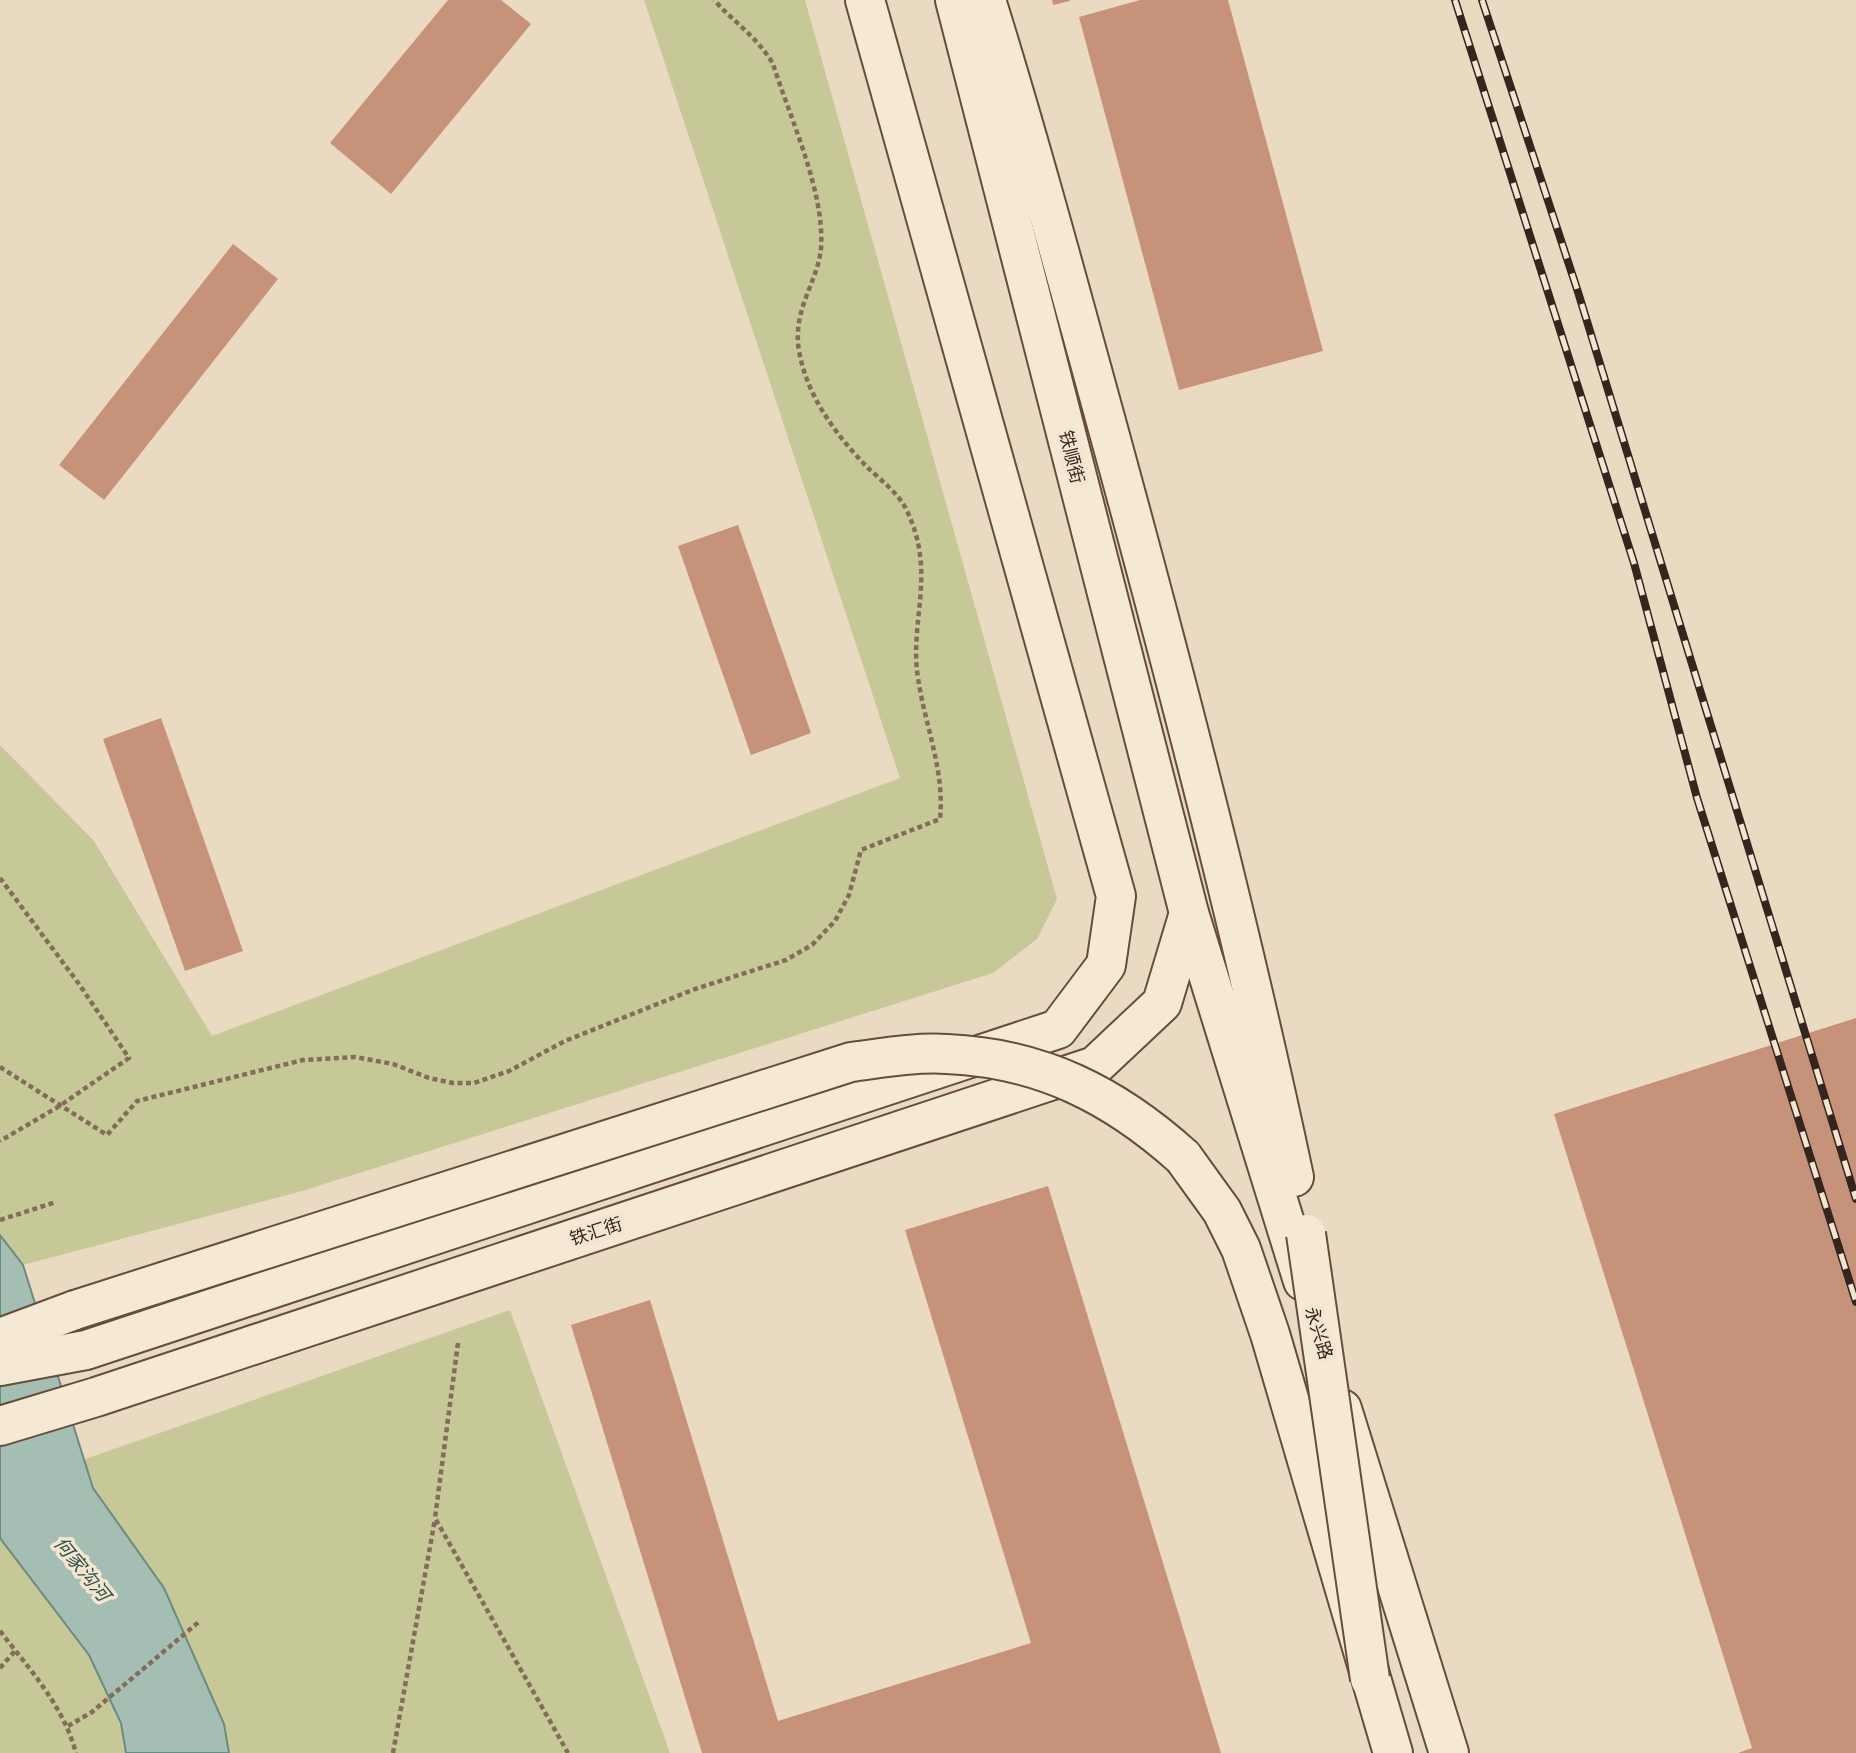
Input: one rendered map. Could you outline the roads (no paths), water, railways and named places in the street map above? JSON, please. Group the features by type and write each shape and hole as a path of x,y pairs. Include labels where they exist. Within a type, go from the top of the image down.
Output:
{"main road":[{"path":"0,1366 86,1350 1058,1030 1106,965 1116,895 865,0"},
{"name":"铁顺街","path":"955,0 1189,913"},
{"path":"986,0 1021,113 1202,780 1263,1030 1306,1234 1370,1679"},
{"name":"铁汇街","path":"0,1426 96,1397 1095,1066 1162,1003 1189,913"},
{"name":"永兴路","path":"1189,913 1449,1753"},
{"path":"0,1338 102,1301 851,1062 947,1054 1033,1067 1095,1092 1154,1130 1183,1157 1222,1211 1241,1249 1270,1334 1394,1753"}],"water":[{"name":"何家沟河","path":"0,1235 23,1265 93,1488 164,1588 224,1724 229,1753 126,1753 121,1723 89,1655 0,1538"}],"railway":[{"path":"1455,0 1634,563 1697,798 1856,1302"},
{"path":"1482,0 1578,292 1856,1199"}]}
